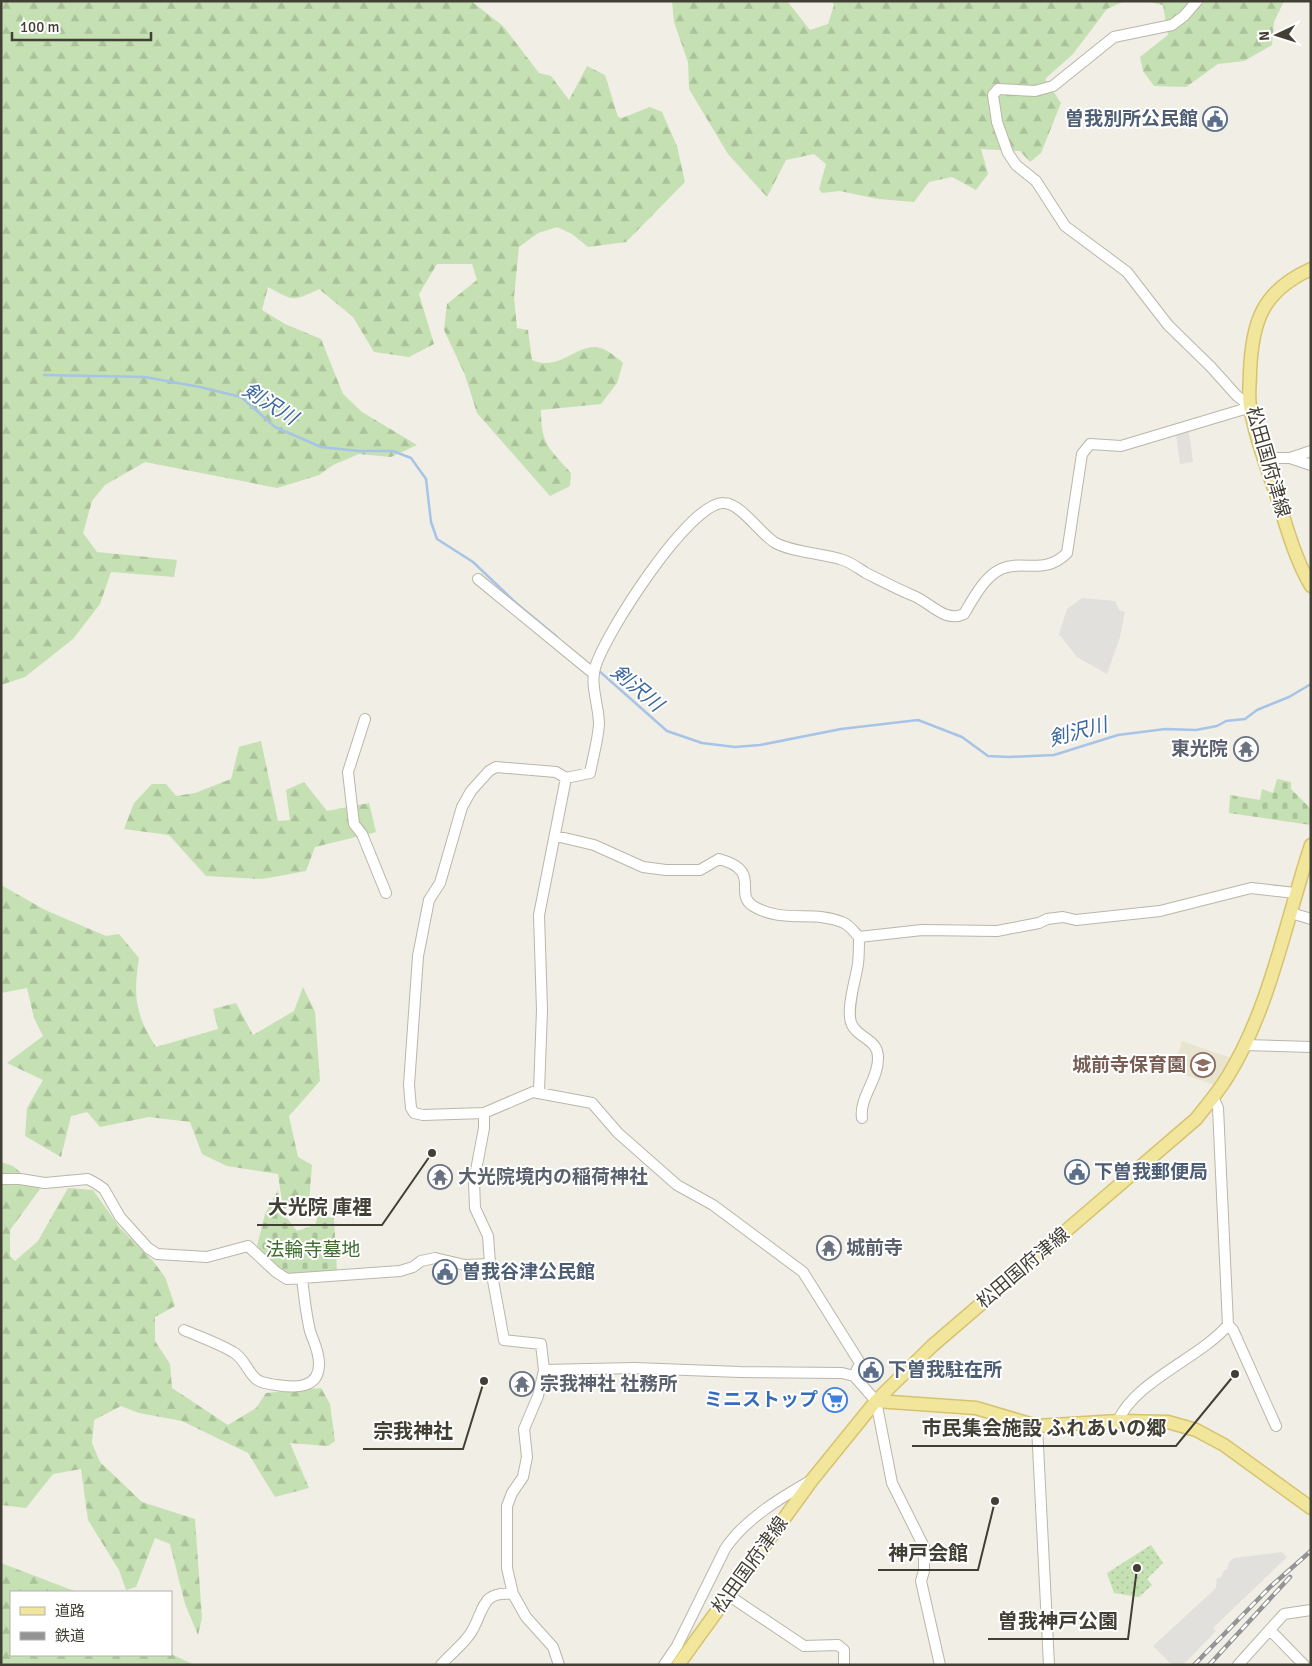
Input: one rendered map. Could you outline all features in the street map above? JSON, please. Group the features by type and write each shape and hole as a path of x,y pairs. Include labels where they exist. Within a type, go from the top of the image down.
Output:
{"main road":[{"name":"松田国府津線","path":"1311,269 1294,276 1279,290 1260,313 1254,326 1249,405 1294,549 1311,586"},
{"name":"松田国府津線","path":"678,1665 812,1480 876,1401 932,1346 1196,1119 1213,1097 1228,1075 1244,1045 1272,976 1311,845"},
{"path":"876,1401 976,1408 1037,1426 1118,1421 1168,1422 1196,1430 1224,1445 1311,1508"}],"street":[{"path":"854,1376 860,1363 803,1272 713,1205 677,1185 618,1133 592,1103 539,1091 484,1114 423,1115 414,1113 410,1108 409,1085 418,956 429,900 440,884 462,806 471,791 489,771 506,767 556,772 566,778 590,773 599,724 595,669 634,596 675,538 706,508 724,502 735,506 776,544 842,559 894,588 917,597 952,618 964,614 989,579 1002,568 1044,566 1060,560 1068,553 1082,454 1090,444 1121,446 1232,413 1249,405 1237,396 1211,367 1168,326 1127,272 1065,226 1036,181 1016,165 1008,153 992,100 993,95 998,89 1029,91 1053,86 1114,37 1172,25 1184,16 1197,1"},
{"path":"1264,458 1290,458 1311,451"},
{"path":"1290,458 1311,465"},
{"path":"478,579 526,613 595,669"},
{"path":"364,719 348,772 354,824 362,834 386,893"},
{"path":"539,1091 542,1010 539,916 566,778"},
{"path":"556,836 594,845 644,867 666,870 700,870 719,859 731,862 742,870 746,897 748,902 754,907 784,917 818,917 842,921 859,937 858,962 851,995 850,1019 852,1026 874,1044 878,1059 863,1106 862,1118"},
{"path":"859,937 922,930 997,931 1063,917 1076,920 1160,911 1251,888 1295,894"},
{"path":"1291,913 1311,919"},
{"path":"1244,1045 1311,1047"},
{"path":"1213,1097 1218,1108 1228,1325 1233,1330 1276,1426"},
{"path":"484,1114 474,1181 475,1208 488,1236 490,1264 504,1340 541,1344 544,1370 538,1396 524,1429 527,1457 523,1478 512,1493 507,1506 507,1568 513,1594 526,1618 553,1647 559,1665"},
{"path":"1,1179 20,1179 45,1183 88,1179 104,1189 120,1217 148,1248 157,1254 207,1257 248,1246 287,1279 400,1271 413,1267 421,1261 435,1258 465,1265 490,1264"},
{"path":"184,1330 233,1351 242,1358 256,1378 264,1383 301,1388 309,1384 319,1371 318,1349 311,1334 302,1278"},
{"path":"1118,1421 1120,1414 1148,1384 1218,1337 1228,1325"},
{"path":"544,1370 634,1368 842,1374 854,1376 876,1401 892,1483 924,1547 924,1571 921,1581 940,1665"},
{"path":"1037,1426 1049,1665"},
{"path":"664,1665 677,1646 725,1549 734,1536 784,1496 812,1480"},
{"path":"441,1665 473,1630 478,1615 491,1596 500,1593 513,1594"},
{"path":"728,1595 804,1646 838,1645 844,1650 844,1665"},
{"path":"1238,1665 1284,1614 1311,1610"},
{"path":"1270,1630 1304,1665"}],"shaded area":[{"path":"1189,432 1193,462 1180,464 1176,434"},
{"path":"1082,598 1115,601 1119,610 1125,612 1120,637 1107,674 1077,657 1059,634 1067,609"},
{"name":"城前寺保育園","path":"1182,1041 1234,1059 1218,1086 1173,1071"},
{"path":"1282,1552 1287,1557 1213,1628 1216,1631 1183,1665 1172,1665 1153,1646 1216,1588 1217,1578 1221,1578 1224,1570 1227,1570 1229,1562 1234,1558"}],"green space":[{"path":"1,1 471,1 503,26 539,73 551,76 569,100 587,66 605,75 618,117 622,118 650,107 662,112 677,146 685,182 626,242 588,247 572,234 557,227 538,233 519,247 514,297 517,328 528,330 532,360 543,363 553,362 589,348 598,347 609,352 623,363 617,383 601,404 541,410 541,422 545,439 552,451 571,473 570,486 550,496 477,413 465,375 444,330 447,304 477,280 472,264 437,264 419,294 434,344 409,357 374,352 353,317 319,289 298,298 293,298 268,287 262,310 285,324 321,339 343,394 362,412 417,445 391,457 359,454 333,465 319,475 277,488 145,462 105,485 92,501 83,533 97,552 177,560 174,577 111,572 100,604 73,639 25,677 1,685"},
{"path":"672,1 787,1 810,30 828,24 834,5 832,1 1125,1 1107,9 1073,54 1045,79 1061,103 1041,153 1030,162 1020,151 981,149 988,174 976,190 952,177 929,182 914,202 878,199 840,191 822,193 819,189 826,164 814,154 786,160 767,197 728,154 689,89 688,62 674,22"},
{"path":"1144,1 1284,1 1274,22 1272,45 1244,61 1218,64 1186,87 1154,86 1143,71 1140,57 1168,35 1163,5"},
{"path":"261,741 278,821 290,820 286,790 304,782 327,811 369,803 376,832 315,847 306,871 262,879 206,876 169,835 124,829 134,803 152,784 166,784 176,796 195,793 231,779 239,747"},
{"path":"1277,779 1291,782 1291,789 1311,809 1311,825 1229,813 1230,795 1260,800 1262,789 1273,793"},
{"path":"1,885 45,910 106,936 119,934 139,958 136,983 137,1004 144,1025 156,1047 218,1029 213,1009 236,1003 253,1035 294,1011 303,987 315,1012 320,1081 289,1116 298,1157 312,1165 309,1202 283,1209 278,1174 227,1166 202,1154 190,1122 149,1117 100,1127 87,1112 71,1116 61,1157 25,1136 27,1108 43,1080 7,1063 43,1036 34,1018 27,988 1,993"},
{"path":"1,1162 13,1166 40,1189 10,1230 10,1256 15,1261 38,1241 68,1188 93,1190 120,1228 153,1261 165,1277 175,1306 155,1317 155,1341 170,1364 172,1388 228,1425 256,1408 266,1393 321,1388 330,1404 335,1441 328,1446 290,1443 309,1488 275,1497 248,1453 182,1421 139,1413 121,1406 94,1420 92,1443 100,1462 142,1502 195,1519 202,1618 198,1635 185,1604 170,1544 155,1538 136,1587 126,1590 119,1570 88,1520 81,1469 53,1474 26,1508 1,1505"},
{"name":"法輪寺墓地","path":"278,1190 283,1213 297,1231 315,1225 318,1216 334,1218 337,1271 288,1277 277,1269 257,1246 265,1214"},
{"path":"1151,1545 1163,1563 1147,1579 1152,1585 1139,1597 1114,1593 1107,1573"},
{"path":"1,1563 74,1591 10,1591 10,1656 172,1656 172,1654 195,1665 1,1665"}],"waterway":[{"name":"剣沢川","path":"44,375 145,377 200,387 241,397 275,427 321,447 359,451 393,451 411,458 426,479 431,522 437,539 473,562 516,603 557,637"},
{"name":"剣沢川","path":"598,670 667,731 702,743 735,747 760,745 841,729 918,720 962,737 988,756 1009,757 1054,755 1118,735 1165,729 1196,730 1217,726 1226,721 1245,719 1257,710 1289,697 1311,684"}],"railway":[{"path":"1194,1665 1270,1587 1311,1551"},
{"path":"1209,1665 1290,1577"}],"place":[{"name":"曽我別所公民館","path":"1215,119"},
{"name":"東光院","path":"1246,749"},
{"name":"城前寺保育園","path":"1203,1065"},
{"name":"大光院 庫裡","path":"432,1153"},
{"name":"下曽我郵便局","path":"1077,1172"},
{"name":"大光院境内の稲荷神社","path":"440,1177"},
{"name":"城前寺","path":"829,1248"},
{"name":"曽我谷津公民館","path":"445,1272"},
{"name":"下曽我駐在所","path":"871,1370"},
{"name":"市民集会施設 ふれあいの郷","path":"1235,1374"},
{"name":"宗我神社","path":"484,1381"},
{"name":"宗我神社 社務所","path":"522,1384"},
{"name":"ミニストップ","path":"835,1400"},
{"name":"神戸会館","path":"995,1501"},
{"name":"曽我神戸公園","path":"1137,1568"}]}
